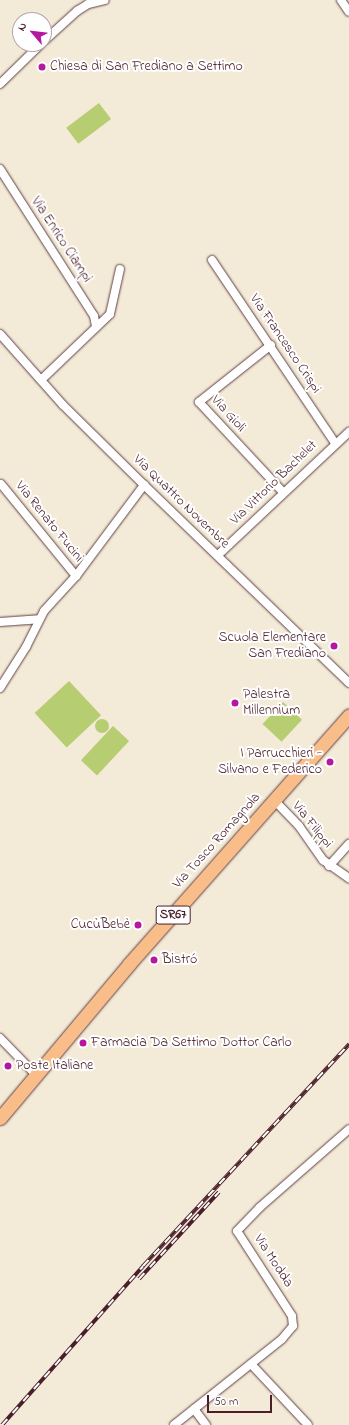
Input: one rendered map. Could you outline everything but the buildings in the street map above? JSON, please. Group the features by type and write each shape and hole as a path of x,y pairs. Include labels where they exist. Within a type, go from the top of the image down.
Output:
{"main road":[{"name":"Via Tosco Romagnola","path":"0,1118 129,964 349,715"}],"street":[{"path":"52,34 76,11 92,1 105,0"},
{"path":"341,0 349,12"},
{"path":"0,84 33,52"},
{"name":"Via Enrico Ciampi","path":"0,169 94,316 96,326"},
{"name":"Via Francesco Crispi","path":"212,260 271,345 335,443"},
{"path":"41,380 86,339 112,309 120,269"},
{"name":"Via Quattro Novembre","path":"0,334 41,380 144,485 349,683"},
{"name":"Via Gioli","path":"271,345 199,402 283,492"},
{"name":"Via Vittorio Bachelet","path":"218,555 335,443 349,432"},
{"name":"Via Renato Fucini","path":"1,484 76,576"},
{"name":"Via Renato Fucini","path":"0,688 26,647 39,619 76,576 144,485"},
{"path":"0,622 39,619"},
{"name":"Via Filippi","path":"274,800 299,826 315,851 329,866 349,878"},
{"path":"329,866 349,844"},
{"path":"0,1038 36,1075"},
{"name":"Via Modda","path":"174,1425 282,1339 292,1329 294,1321 237,1231 260,1207 349,1129"},
{"path":"251,1364 308,1425"},
{"path":"194,1409 206,1425"}],"green space":[{"path":"99,103 111,119 78,144 66,128"},
{"path":"69,681 101,715 67,747 35,713"},
{"path":"283,702 302,720 282,742 263,724"},
{"path":"99,719 105,719 109,723 109,729 105,733 99,733 95,729 95,723"},
{"path":"113,726 129,741 97,775 81,760"}],"railway":[{"path":"2,1425 143,1266 349,1044"},
{"path":"139,1279 219,1192"}],"place":[{"name":"Chiesa di San Frediano a Settimo","path":"42,67"},
{"name":"Scuola Elementare San Frediano","path":"334,646"},
{"name":"Palestra Millennium","path":"235,703"},
{"name":"I Parrucchieri - Silvano e Federico","path":"330,762"},
{"name":"CucùBebè","path":"138,925"},
{"name":"Bistró","path":"154,960"},
{"name":"Farmacia Da Settimo Dottor Carlo","path":"83,1043"},
{"name":"Poste Italiane","path":"8,1066"}]}
